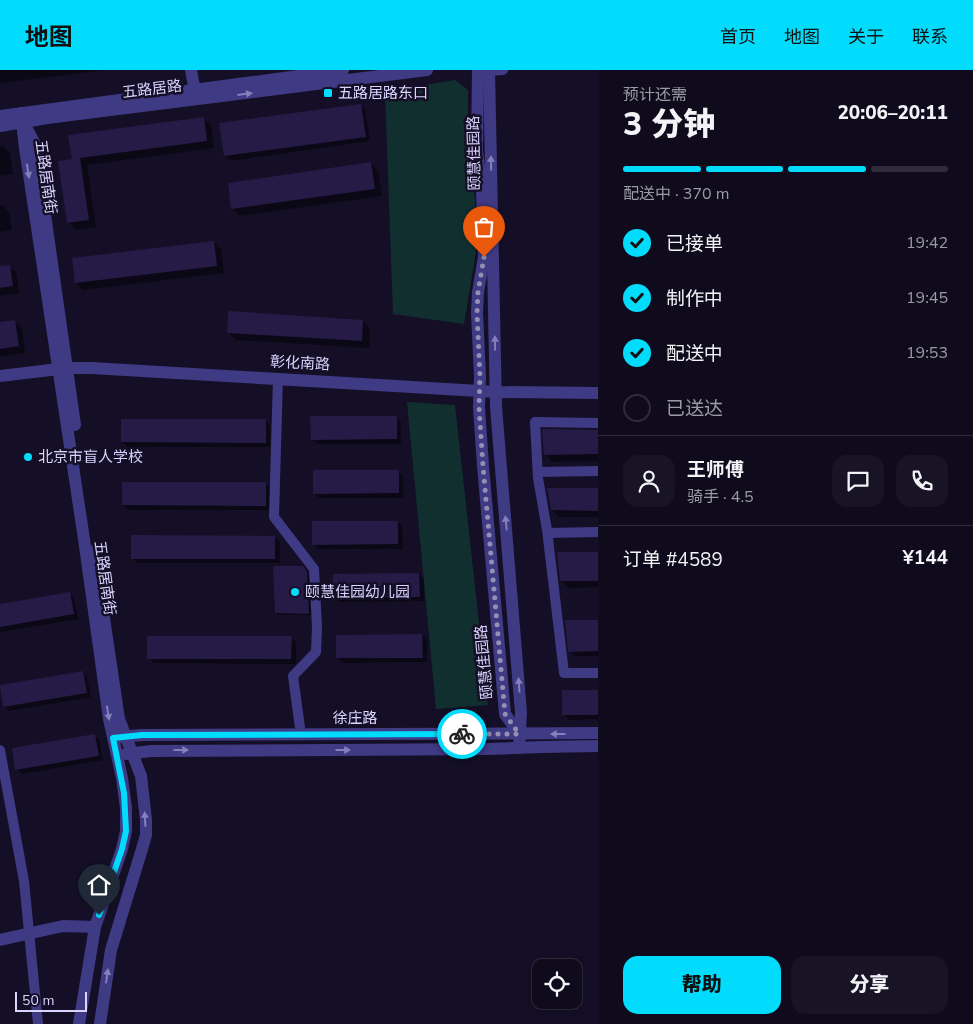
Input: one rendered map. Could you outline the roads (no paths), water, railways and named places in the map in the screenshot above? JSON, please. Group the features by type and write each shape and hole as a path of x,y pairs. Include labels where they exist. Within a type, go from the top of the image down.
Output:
{"street":[{"path":"191,70 195,95"},
{"name":"五路居路","path":"0,116 47,118 343,70"},
{"name":"五路居路","path":"195,95 427,70"},
{"path":"485,70 503,70"},
{"name":"颐慧佳园路","path":"485,70 496,392 521,713 519,734"},
{"name":"颐慧佳园路","path":"485,70 477,151 482,190 484,257 478,292 477,313 480,426 505,714 519,734"},
{"name":"五路居路","path":"0,126 22,118"},
{"name":"五路居南街","path":"22,118 34,144 119,719 141,776 146,820 146,835 111,950 100,1024"},
{"name":"五路居南街","path":"22,118 109,719 126,808 126,831 122,849 95,927 79,1024"},
{"name":"彰化南路","path":"0,376 67,368 92,368 496,392 598,393"},
{"path":"278,378 274,517 314,569 317,627 316,652 293,676 301,735"},
{"path":"598,423 535,422 538,472 548,533 564,673 598,673"},
{"path":"538,472 598,471"},
{"path":"548,533 598,532"},
{"name":"徐庄路","path":"113,738 126,736 598,733"},
{"path":"519,734 519,748"},
{"path":"116,755 151,750 478,750 598,746"},
{"path":"0,750 24,881 38,1024"},
{"path":"0,940 29,932 63,926 95,927"}],"place":[{"name":"五路居路东口","path":"328,93"},
{"name":"北京市盲人学校","path":"28,457"},
{"name":"颐慧佳园幼儿园","path":"295,592"}]}
